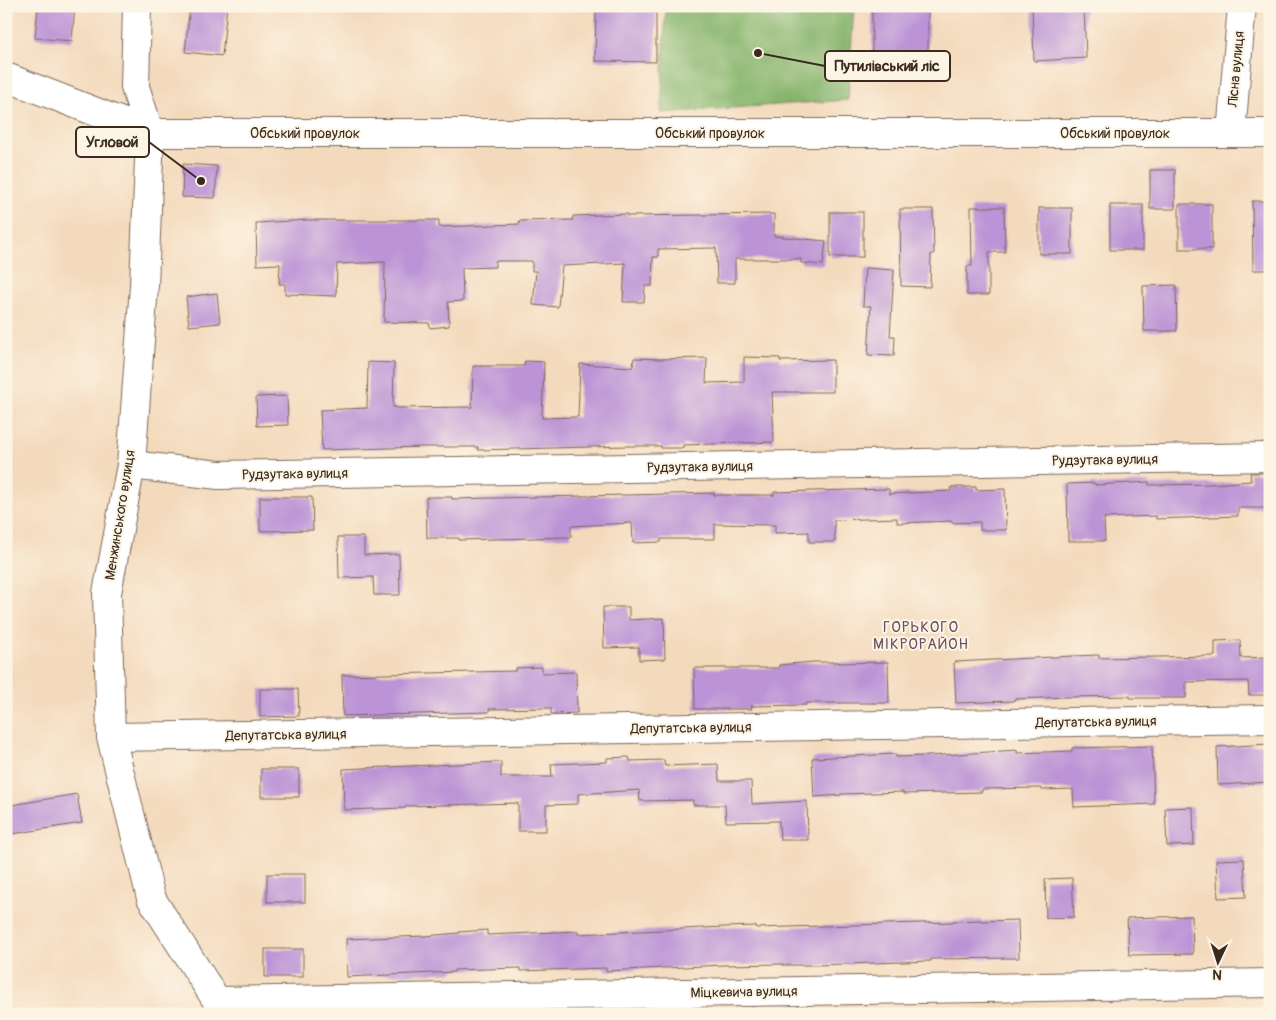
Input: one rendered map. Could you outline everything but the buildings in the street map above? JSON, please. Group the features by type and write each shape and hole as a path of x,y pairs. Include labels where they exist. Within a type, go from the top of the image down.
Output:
{"street":[{"name":"Менжинського вулиця","path":"137,6 134,87 150,133 144,286 130,465 108,594 112,738 151,898 218,1008"},
{"name":"Лісна вулиця","path":"1230,133 1242,6"},
{"path":"6,77 150,133"},
{"name":"Обський провулок","path":"150,133 1270,133"},
{"name":"Рудзутака вулиця","path":"130,465 219,475 1270,457"},
{"name":"Депутатська вулиця","path":"112,738 1270,719"},
{"name":"Міцкевича вулиця","path":"218,1008 1270,982"}],"green space":[{"path":"666,6 854,6 848,100 661,113"}],"place":[{"name":"Путилівський ліс","path":"758,53"},
{"name":"Угловой","path":"201,181"}],"district":[{"name":"ГОРЬКОГО МІКРОРАЙОН","path":"921,636"}]}
